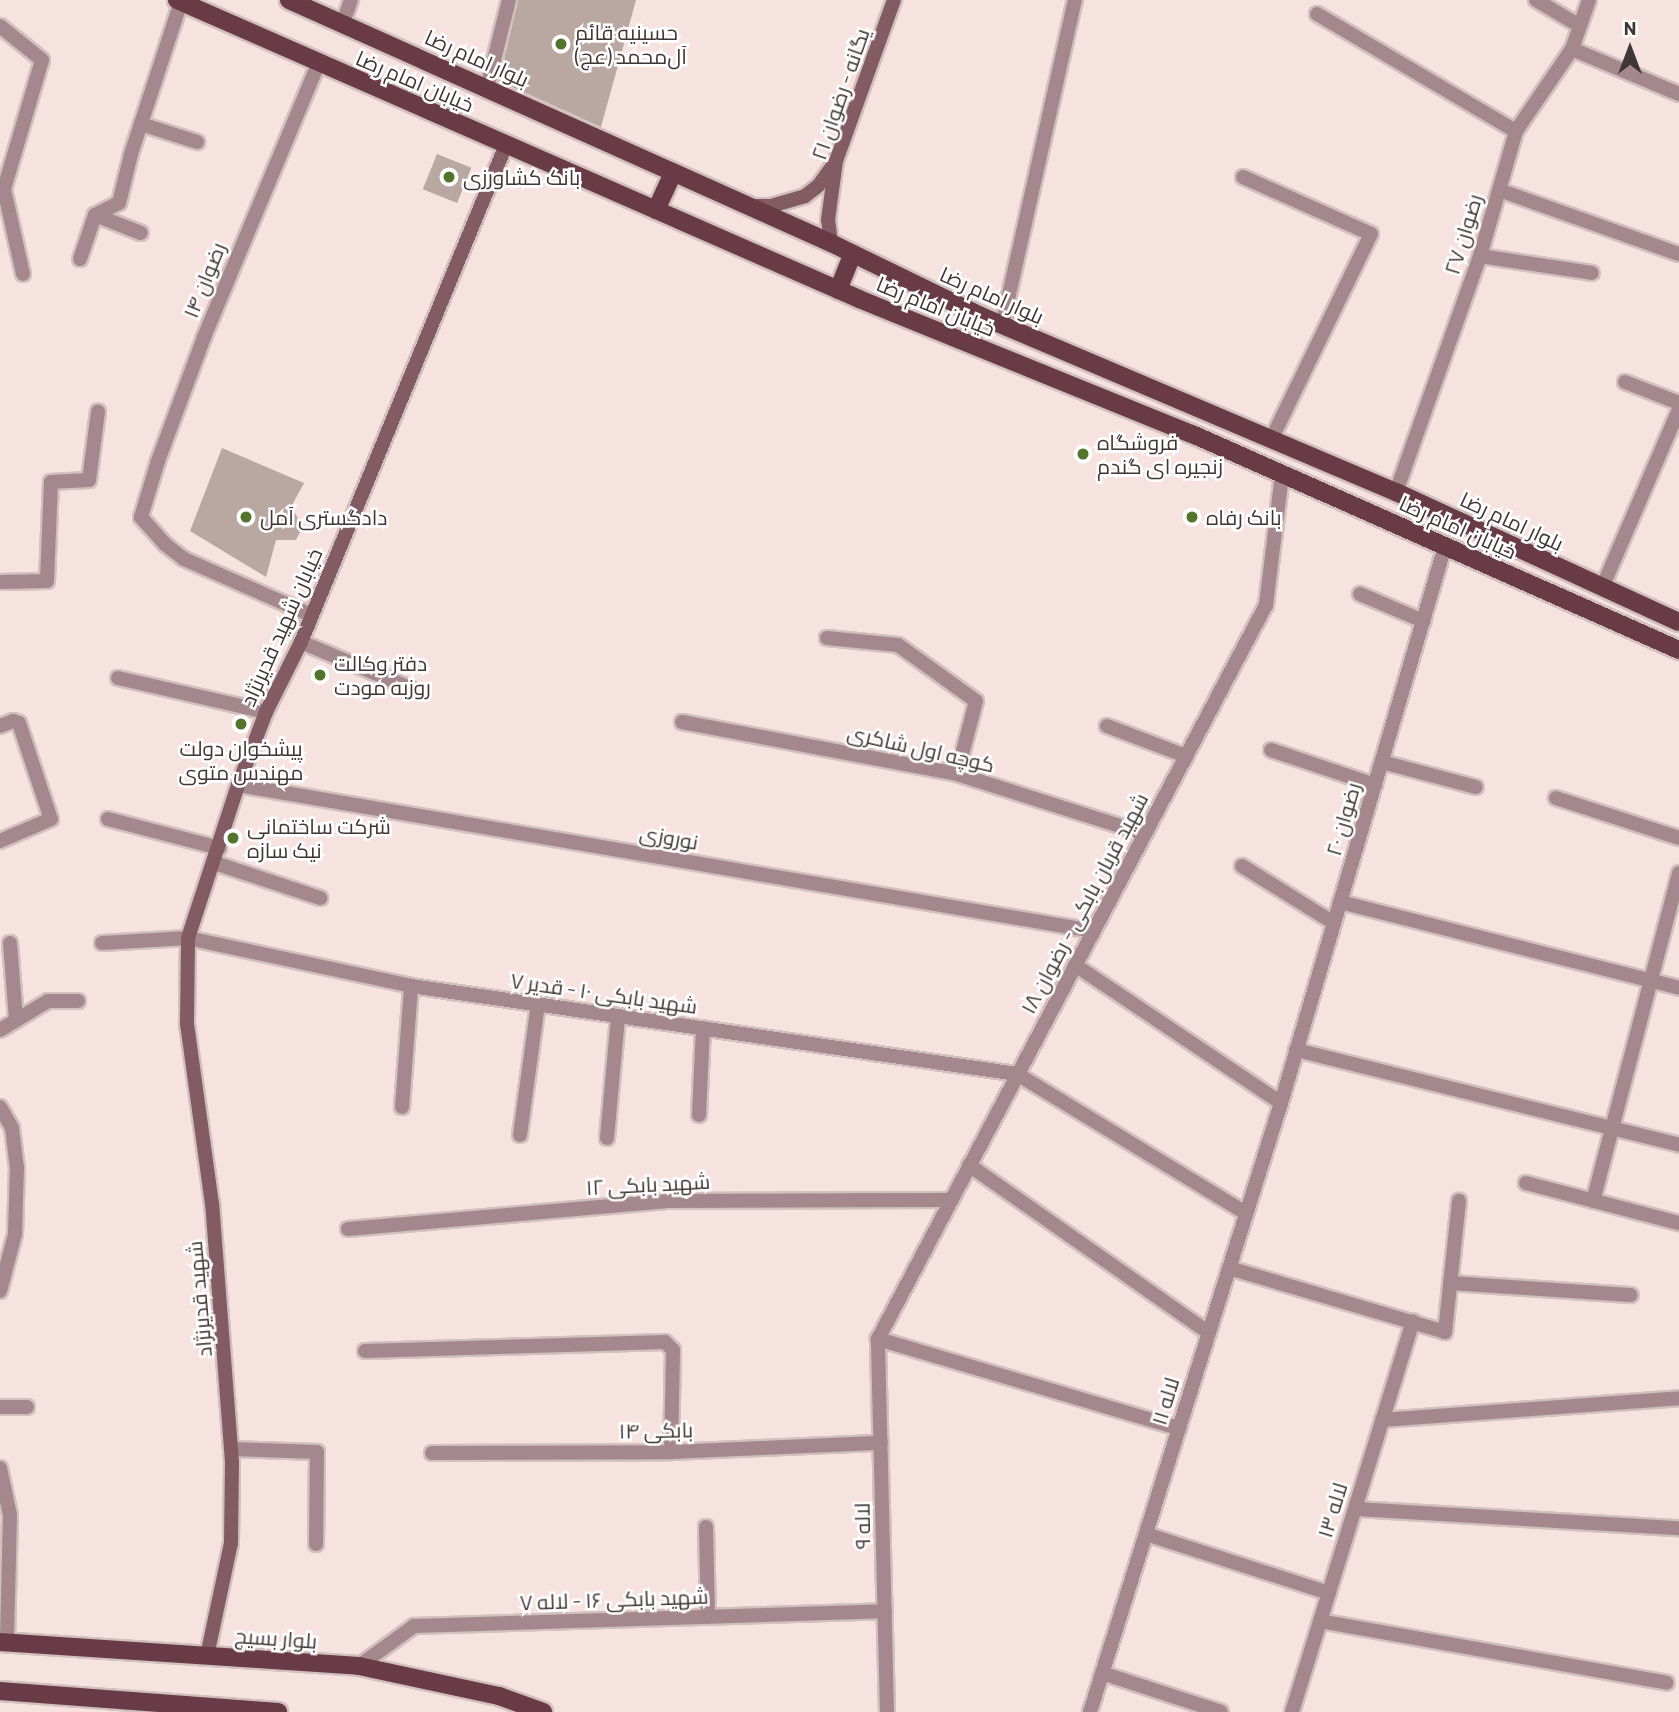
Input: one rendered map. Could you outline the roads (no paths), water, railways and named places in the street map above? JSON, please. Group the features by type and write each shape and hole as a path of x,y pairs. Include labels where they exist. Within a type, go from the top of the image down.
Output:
{"main road":[{"name":"بلوار امام رضا","path":"289,0 831,243 1002,326 1396,492 1602,589 1679,622"},
{"name":"خیابان امام رضا","path":"179,1 838,290 1282,474 1679,649"},
{"path":"656,210 673,173"},
{"path":"838,290 852,255"},
{"name":"بلوار بسیج","path":"3,1642 359,1666 499,1696 544,1712"},
{"path":"0,1691 155,1708 278,1712"}],"street":[{"path":"343,23 351,0"},
{"path":"487,88 509,0"},
{"name":"یگانه - رضوان ۲۱","path":"831,243 828,220 836,162 894,0"},
{"path":"1002,326 1075,0"},
{"path":"1536,0 1580,26"},
{"name":"رضوان ۲۷","path":"1396,492 1480,256 1516,131 1572,49 1590,0"},
{"path":"80,259 95,215 119,203 179,1"},
{"path":"1317,14 1516,131"},
{"path":"0,26 42,60 4,189 23,274"},
{"path":"1572,49 1679,94"},
{"name":"رضوان ۱۴","path":"311,615 184,559 165,544 141,517 158,461 204,337 318,64"},
{"path":"141,124 197,142"},
{"name":"خيابان شهيد قديرنژاد","path":"188,938 238,785 266,712 301,642 506,145"},
{"path":"746,206 771,206 805,196 818,187 836,162"},
{"path":"1244,177 1371,234 1272,438"},
{"path":"1499,190 1679,254"},
{"path":"95,215 141,233"},
{"path":"1480,256 1592,273"},
{"path":"1625,382 1679,403"},
{"path":"1602,589 1679,409"},
{"path":"0,582 47,581 51,482 89,480 98,412"},
{"name":"شهید قربان بابکی - رضوان ۱۸","path":"878,1339 1266,605 1282,474"},
{"name":"رضوان ۲۰","path":"1281,1103 1445,546"},
{"path":"1360,594 1423,621"},
{"path":"827,638 898,646 976,701 957,774"},
{"path":"301,642 410,688"},
{"path":"118,678 266,712"},
{"path":"0,726 13,721 19,723 51,819 1,841"},
{"name":"کوچه اول شاکری","path":"682,722 957,774 1145,834"},
{"path":"1107,726 1186,757"},
{"path":"1271,750 1375,785"},
{"path":"1382,762 1476,787"},
{"name":"نوروزی","path":"238,785 1093,931"},
{"path":"1556,798 1679,838"},
{"path":"108,819 217,855 320,898"},
{"path":"1242,866 1334,923"},
{"path":"1593,1201 1679,873"},
{"path":"1340,902 1679,988"},
{"name":"شهید بابکی ۱۰ - قدیر ۷","path":"102,943 188,938 411,986 1017,1074"},
{"name":"شهید قدیرنژاد","path":"188,938 187,1023 212,1204 231,1449 231,1542 207,1656"},
{"path":"10,943 16,1020"},
{"path":"1075,965 1281,1103"},
{"path":"402,1107 411,986"},
{"path":"0,1030 48,1001 79,1001"},
{"path":"520,1135 538,1004"},
{"path":"607,1138 618,1016"},
{"path":"699,1115 703,1028"},
{"path":"1296,1050 1679,1145"},
{"path":"1017,1074 1246,1213"},
{"name":"لاله ۱۱","path":"1090,1712 1281,1103"},
{"path":"0,1107 12,1128 17,1167 15,1234 0,1291"},
{"path":"969,1165 1209,1332"},
{"path":"1526,1183 1679,1223"},
{"name":"شهید بابکی ۱۲","path":"348,1229 665,1201 951,1200"},
{"path":"1229,1268 1445,1332 1459,1201"},
{"path":"1450,1283 1631,1295"},
{"name":"لاله ۱۳","path":"1292,1712 1413,1321"},
{"path":"878,1339 1179,1428"},
{"name":"لاله ۹","path":"878,1339 887,1712"},
{"path":"365,1351 665,1342 673,1350 671,1452"},
{"path":"1382,1420 1679,1398"},
{"path":"0,1407 27,1407"},
{"name":"بابکی ۱۴","path":"432,1453 671,1452 881,1443"},
{"path":"231,1449 317,1452 316,1544"},
{"path":"0,1468 10,1515 3,1642"},
{"path":"1355,1509 1679,1528"},
{"path":"706,1527 708,1617"},
{"path":"1146,1534 1329,1593"},
{"name":"شهید بابکی ۱۶ - لاله ۷","path":"359,1666 414,1626 885,1611"},
{"path":"1320,1622 1667,1683"},
{"path":"1102,1673 1221,1712"}],"place":[{"name":"حسینیه قائم آل‌محمد (عج)","path":"561,44"},
{"name":"بانک کشاورزی","path":"449,177"},
{"name":"فروشگاه زنجیره ای گندم","path":"1083,454"},
{"name":"دادگستری آمل","path":"246,517"},
{"name":"بانک رفاه","path":"1192,517"},
{"name":"دفتر وکالت روزبه مودت","path":"320,675"},
{"name":"پیشخوان دولت مهندس متوی","path":"241,724"},
{"name":"شرکت ساختمانی نیک سازه","path":"233,838"}]}
